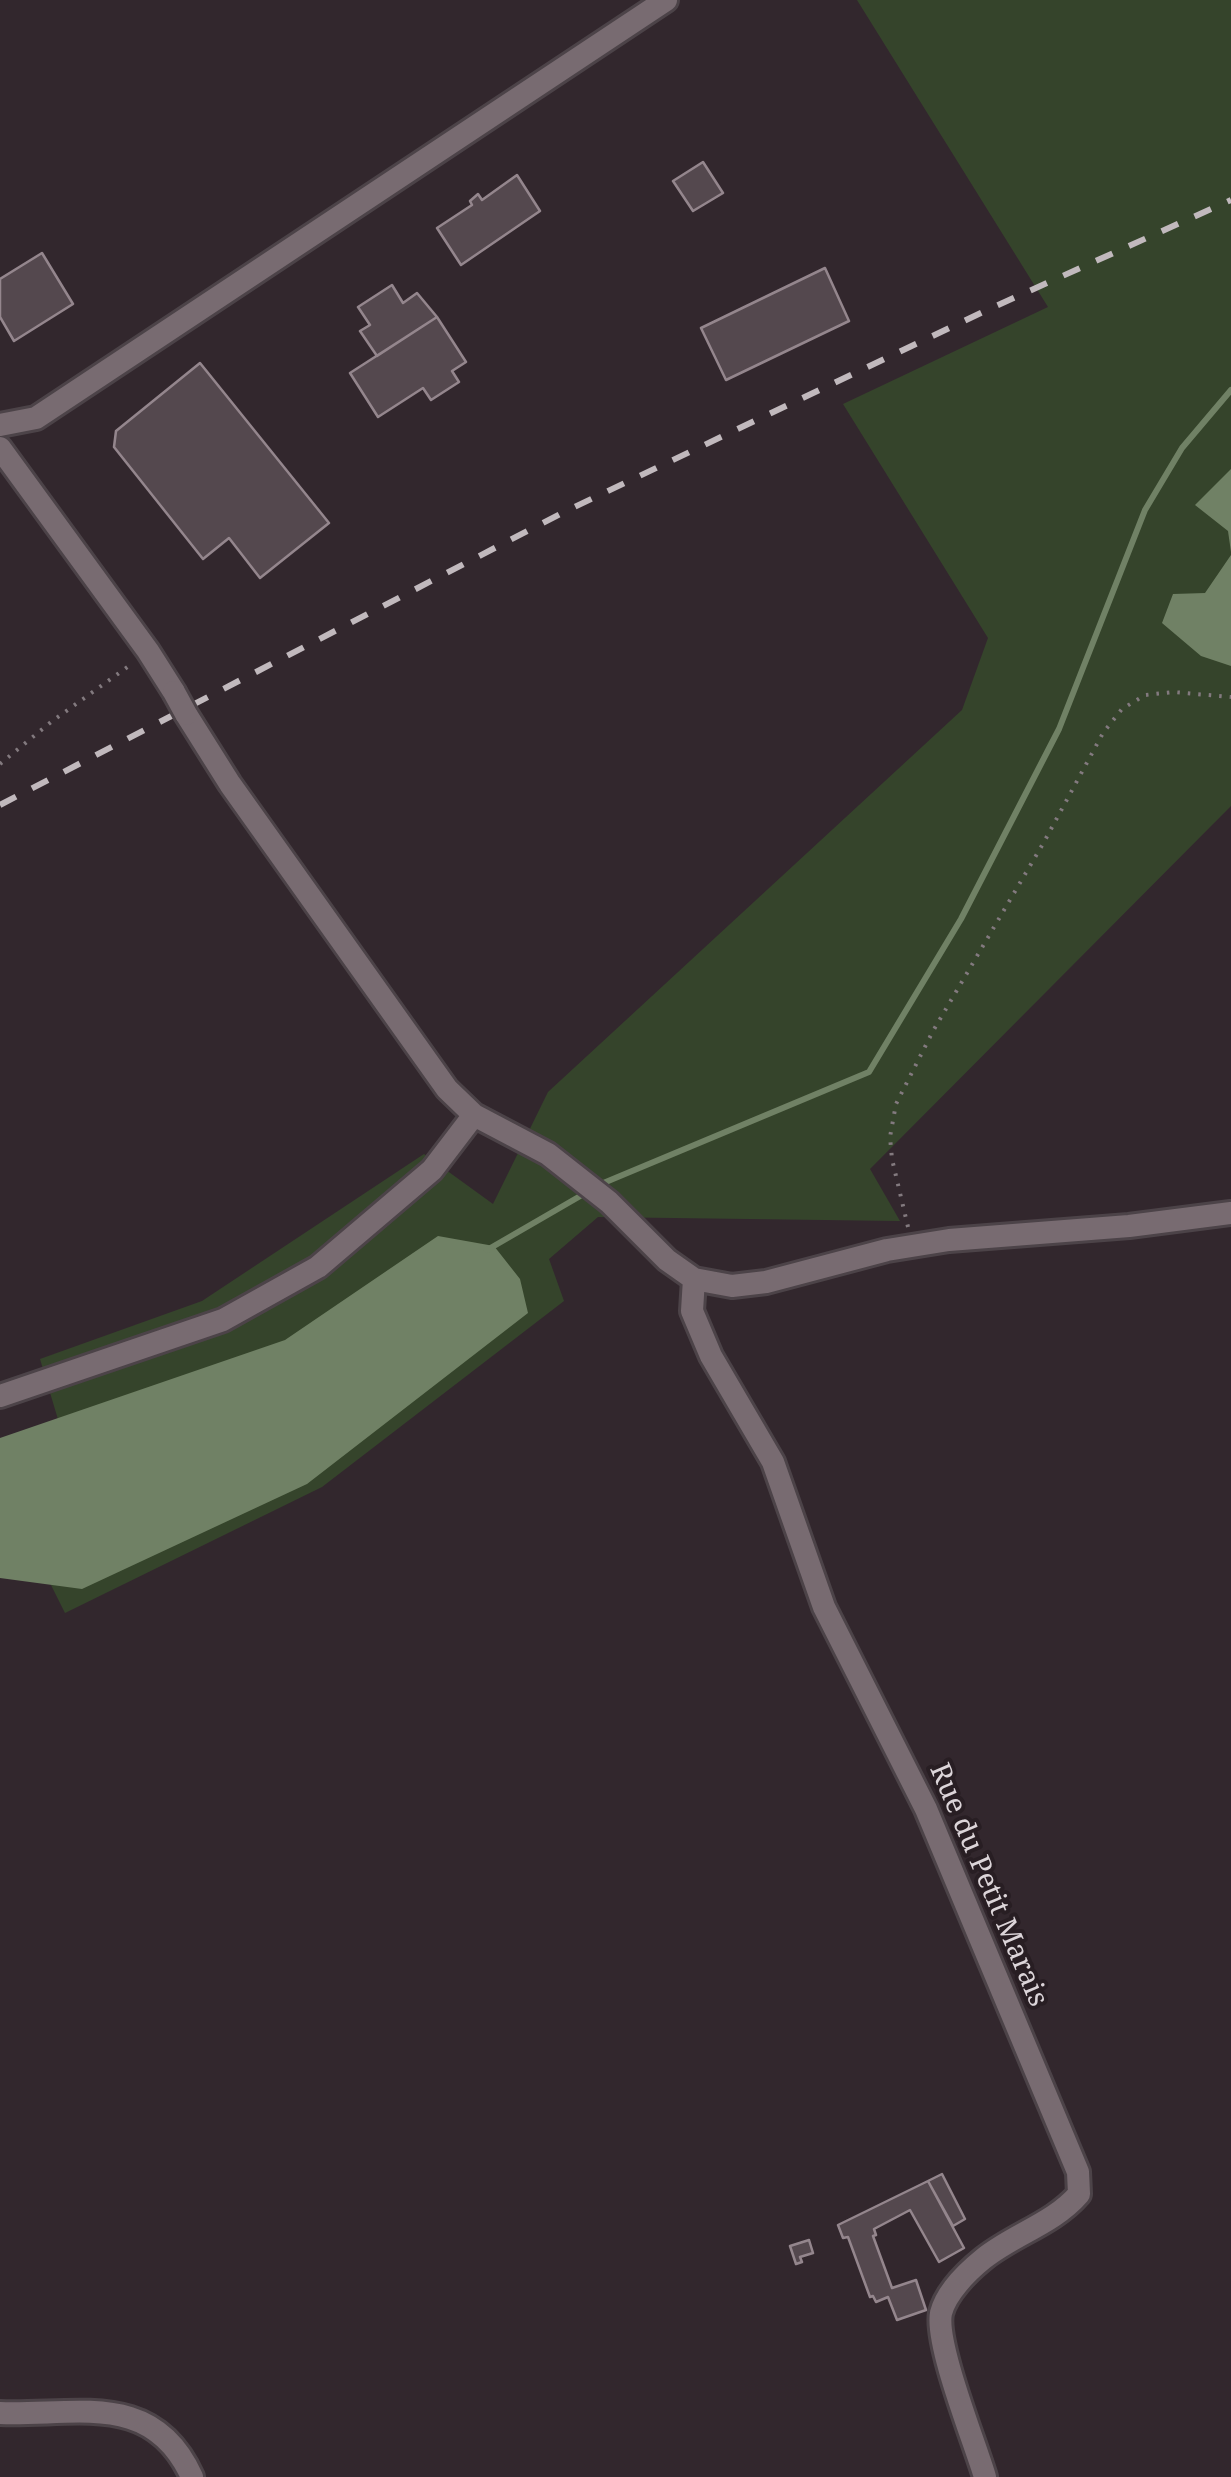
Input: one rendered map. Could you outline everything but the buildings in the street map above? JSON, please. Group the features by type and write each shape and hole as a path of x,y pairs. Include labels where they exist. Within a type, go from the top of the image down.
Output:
{"street":[{"path":"0,425 36,418 666,0"},
{"path":"0,448 148,652 230,784 447,1089 474,1115 548,1154 609,1202 668,1260 694,1278 732,1286 766,1282 949,1240 1129,1226 1231,1213"},
{"path":"0,1396 223,1320 318,1267 432,1170 474,1115"},
{"name":"Rue du Petit Marais","path":"694,1278 692,1310 711,1356 773,1462 824,1607 926,1809 1078,2172 1079,2194 1066,2210 984,2258 948,2296 940,2316 943,2342 985,2477"},
{"path":"0,2413 108,2412 138,2419 163,2435 192,2477"}],"path":[{"path":"0,764 148,652"},
{"path":"913,1246 892,1159 890,1137 896,1104 933,1031 1103,733 1122,709 1145,695 1172,692 1231,697"}],"shaded area":[{"path":"857,0 1231,0 1231,806 870,1169 900,1221 598,1217 549,1259 564,1301 322,1487 65,1613 9,1501 71,1463 40,1359 202,1301 424,1154 493,1204 548,1092 962,710 988,638 843,404 1048,307"},
{"path":"1231,469 1231,552 1228,531 1195,505"},
{"path":"1231,555 1231,666 1201,656 1162,623 1173,594 1205,593"},
{"path":"438,1236 494,1246 520,1279 528,1313 307,1484 82,1589 0,1578 0,1438 285,1340"}],"waterway":[{"path":"601,1184 869,1072 961,919 1059,729 1145,510 1182,448 1231,390"},
{"path":"487,1250 582,1195"}],"railway":[{"path":"0,805 564,512 987,310 1231,200"}]}
